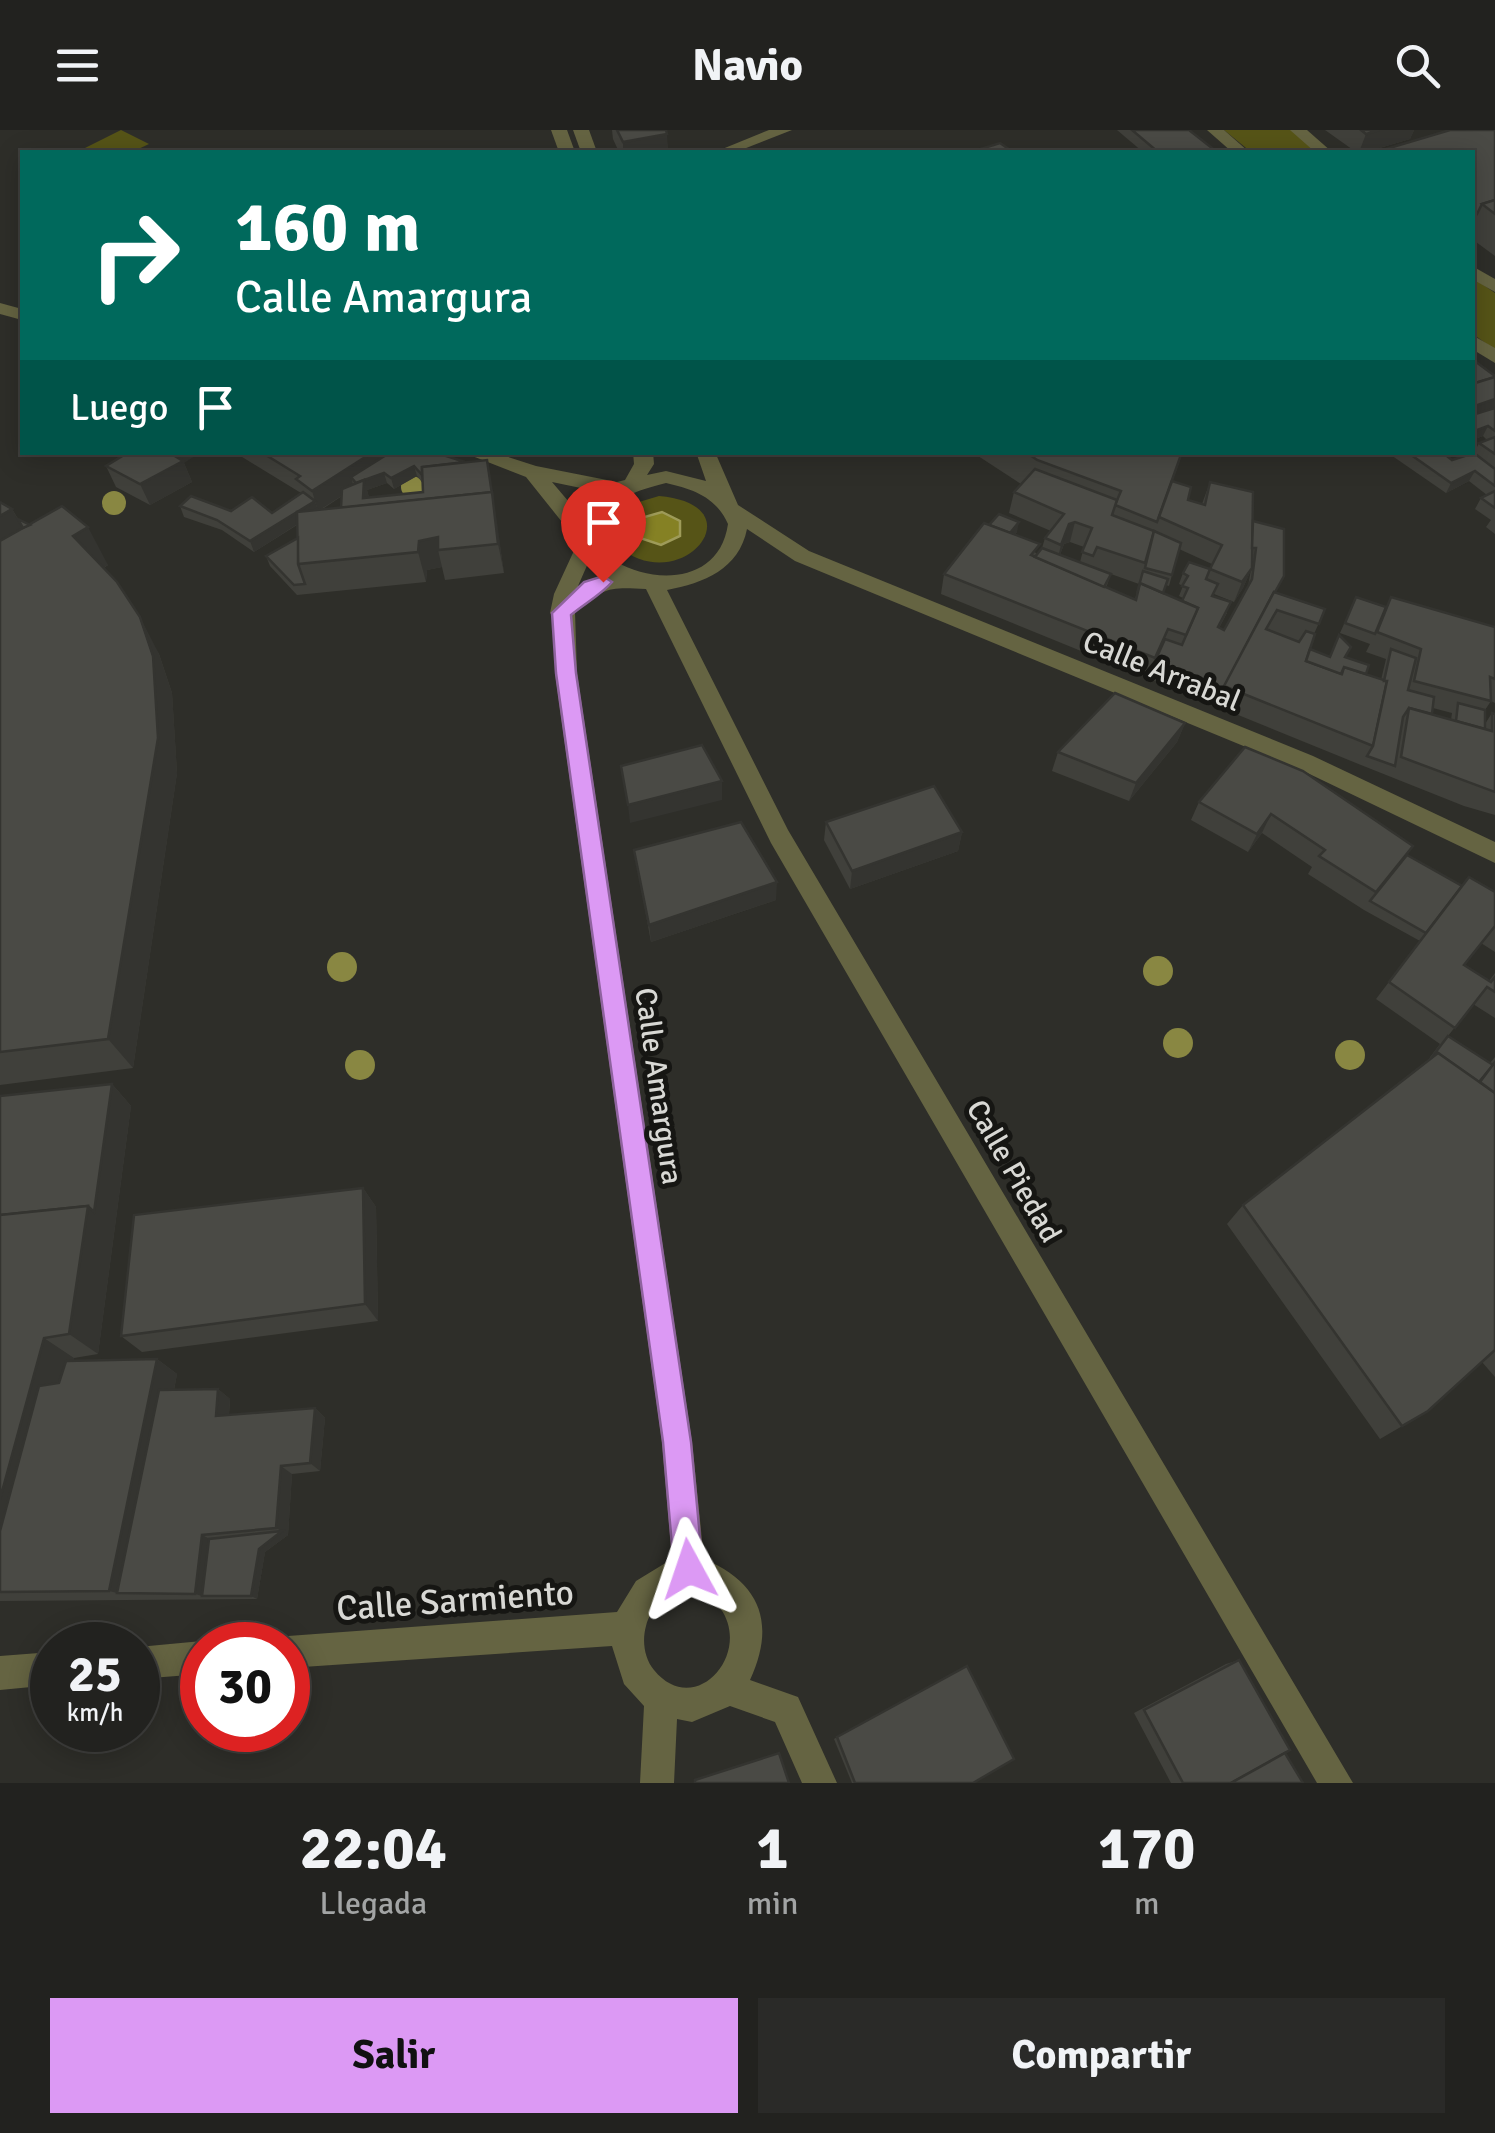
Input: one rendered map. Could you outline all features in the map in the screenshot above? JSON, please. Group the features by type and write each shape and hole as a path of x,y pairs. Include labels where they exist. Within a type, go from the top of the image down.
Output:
{"street":[{"path":"729,150 784,130"},
{"path":"1215,130 1239,150"},
{"path":"1298,130 1322,150"},
{"path":"479,455 533,472 624,485 682,480 698,483 728,504"},
{"path":"584,539 587,515 598,500 624,485 644,464 644,455"},
{"path":"533,472 594,558 624,578 653,583 698,576 730,552 738,524 706,455"},
{"name":"Calle Arrabal","path":"728,504 802,556"},
{"name":"Calle Amargura","path":"584,539 564,594 566,673 677,1442 689,1569"},
{"name":"Calle Arrabal","path":"730,552 761,548 802,556 1305,762 1495,853"},
{"path":"562,613 590,587 624,578"},
{"name":"Calle Piedad","path":"653,583 779,836 1336,1783"},
{"path":"689,1569 724,1582 737,1596 746,1615 748,1636 745,1657 726,1688 711,1700 695,1704 661,1698 646,1686 634,1669 628,1628 635,1606 649,1586 668,1574 689,1569"},
{"name":"Calle Sarmiento","path":"310,1650 628,1628"},
{"path":"0,1673 30,1671"},
{"path":"726,1688 786,1709 820,1783"},
{"path":"657,1783 661,1698"}],"shaded area":[{"path":"121,130 149,144 136,150 81,150"},
{"path":"1224,130 1291,130 1316,150 1249,150"},
{"path":"1475,279 1495,293 1495,350 1475,335"},
{"path":"659,496 689,503 704,515 707,530 700,545 685,556 665,562 642,560 618,546 613,524 629,505"},
{"path":"662,512 680,521 680,536 661,545 640,538 635,528 641,518"}],"building":[{"path":"617,130 666,130 667,134 623,142"},
{"path":"1132,130 1189,130 1214,150 1156,150"},
{"path":"1450,130 1495,130 1495,200 1482,204 1475,213 1475,150 1386,149"},
{"path":"1000,143 1010,150 977,150"},
{"path":"1495,200 1495,214 1482,204"},
{"path":"1475,361 1495,376 1475,383"},
{"path":"1495,377 1495,399 1475,406 1475,383"},
{"path":"1495,408 1495,431 1488,426 1475,431 1475,414"},
{"path":"1495,437 1495,454 1479,443"},
{"path":"1475,454 1495,469 1495,486 1475,471 1451,483 1411,455 1446,455 1452,460"},
{"path":"124,455 173,455 183,461 140,484 106,466"},
{"path":"266,455 368,455 312,491 296,479 300,476"},
{"path":"386,455 443,455 465,462 422,467 422,475 414,466 391,478 384,473 356,483 351,477"},
{"path":"1030,455 1181,455 1157,522 1115,505 1121,491"},
{"path":"487,460 492,492 341,508 342,489 364,480 363,498 423,492 422,467"},
{"path":"1035,469 1117,500 1112,515 1154,531 1145,563 1097,547 1093,556 1082,552 1092,528 1075,522 1069,524 1061,545 1045,538 1064,514 1014,492"},
{"path":"1172,481 1191,487 1188,500 1205,505 1210,482 1253,492 1252,568 1242,582 1210,569 1222,545 1159,517"},
{"path":"1495,491 1495,508 1481,498"},
{"path":"303,492 315,501 250,541 217,520 180,506 191,496 231,511 252,497 272,513"},
{"path":"492,492 498,544 438,550 438,537 419,541 418,552 298,564 297,512"},
{"path":"0,502 12,509 0,516"},
{"path":"62,506 88,527 73,536 117,582 140,617 153,656 158,738 108,1039 0,1052 0,541"},
{"path":"999,514 1019,522 1010,533 989,525"},
{"path":"1253,521 1284,529 1284,576 1220,695 1152,668 1165,639 1182,645 1198,608 1182,601 1188,588 1182,586 1188,576 1183,573 1189,562 1210,569 1206,579 1218,584 1212,596 1231,602 1218,627 1224,630 1252,579 1256,548 1252,548"},
{"path":"984,523 1040,544 1031,555 1136,600 1140,583 1198,608 1186,635 1168,629 1155,658 944,574"},
{"path":"1154,531 1181,543 1172,575 1145,568"},
{"path":"298,538 298,564 305,584 294,585 266,556"},
{"path":"1042,548 1111,574 1104,587 1035,557"},
{"path":"1143,571 1168,579 1163,593 1140,583 1137,593"},
{"path":"1274,592 1325,609 1319,624 1277,610 1266,629 1299,642 1306,631 1315,634 1306,661 1342,674 1344,667 1387,681 1373,746 1224,686"},
{"path":"1356,597 1386,607 1375,634 1345,623"},
{"path":"1391,597 1495,627 1491,701 1414,681 1421,649 1377,632"},
{"path":"1339,635 1351,647 1345,657 1369,665 1366,674 1344,667 1341,674 1306,661 1310,649 1330,657"},
{"path":"1391,649 1416,658 1408,690 1434,697 1432,714 1409,708 1403,717 1395,766 1367,756 1373,746"},
{"path":"1115,693 1185,723 1136,783 1058,752"},
{"path":"1458,703 1485,710 1485,729 1456,721"},
{"path":"1409,708 1492,731 1492,713 1495,714 1495,792 1401,757"},
{"path":"702,745 722,781 628,805 621,766"},
{"path":"1245,747 1303,771 1413,846 1376,892 1319,856 1325,850 1271,814 1257,834 1199,802"},
{"path":"934,786 962,832 852,871 826,822"},
{"path":"741,822 777,882 649,925 634,850"},
{"path":"1407,855 1462,886 1426,933 1370,901"},
{"path":"1469,877 1495,892 1495,926 1464,965 1491,982 1495,977 1495,992 1487,987 1455,1028 1389,982"},
{"path":"1448,1036 1493,1065 1479,1082 1438,1053 1432,1057"},
{"path":"1438,1053 1495,1093 1495,1350 1428,1411 1402,1426 1243,1205"},
{"path":"1495,1062 1495,1093 1480,1082"},
{"path":"112,1084 94,1212 88,1206 0,1215 0,1096"},
{"path":"363,1188 365,1304 121,1336 134,1215"},
{"path":"88,1206 69,1334 44,1338 0,1499 0,1215"},
{"path":"157,1359 109,1591 0,1592 0,1531 39,1386 59,1383 66,1361"},
{"path":"218,1389 216,1416 315,1408 310,1463 281,1466 276,1528 202,1535 195,1594 117,1593 159,1390"},
{"path":"282,1531 259,1549 251,1596 202,1596 209,1539"},
{"path":"1239,1660 1290,1750 1231,1783 1183,1783 1144,1710"},
{"path":"967,1666 1014,1759 973,1783 855,1783 837,1737"},
{"path":"779,1753 789,1783 695,1783 695,1780"},
{"path":"1285,1753 1303,1783 1231,1783"}],"route":[{"path":"603,582 578,596 562,613 566,673 677,1442 689,1569"}]}
